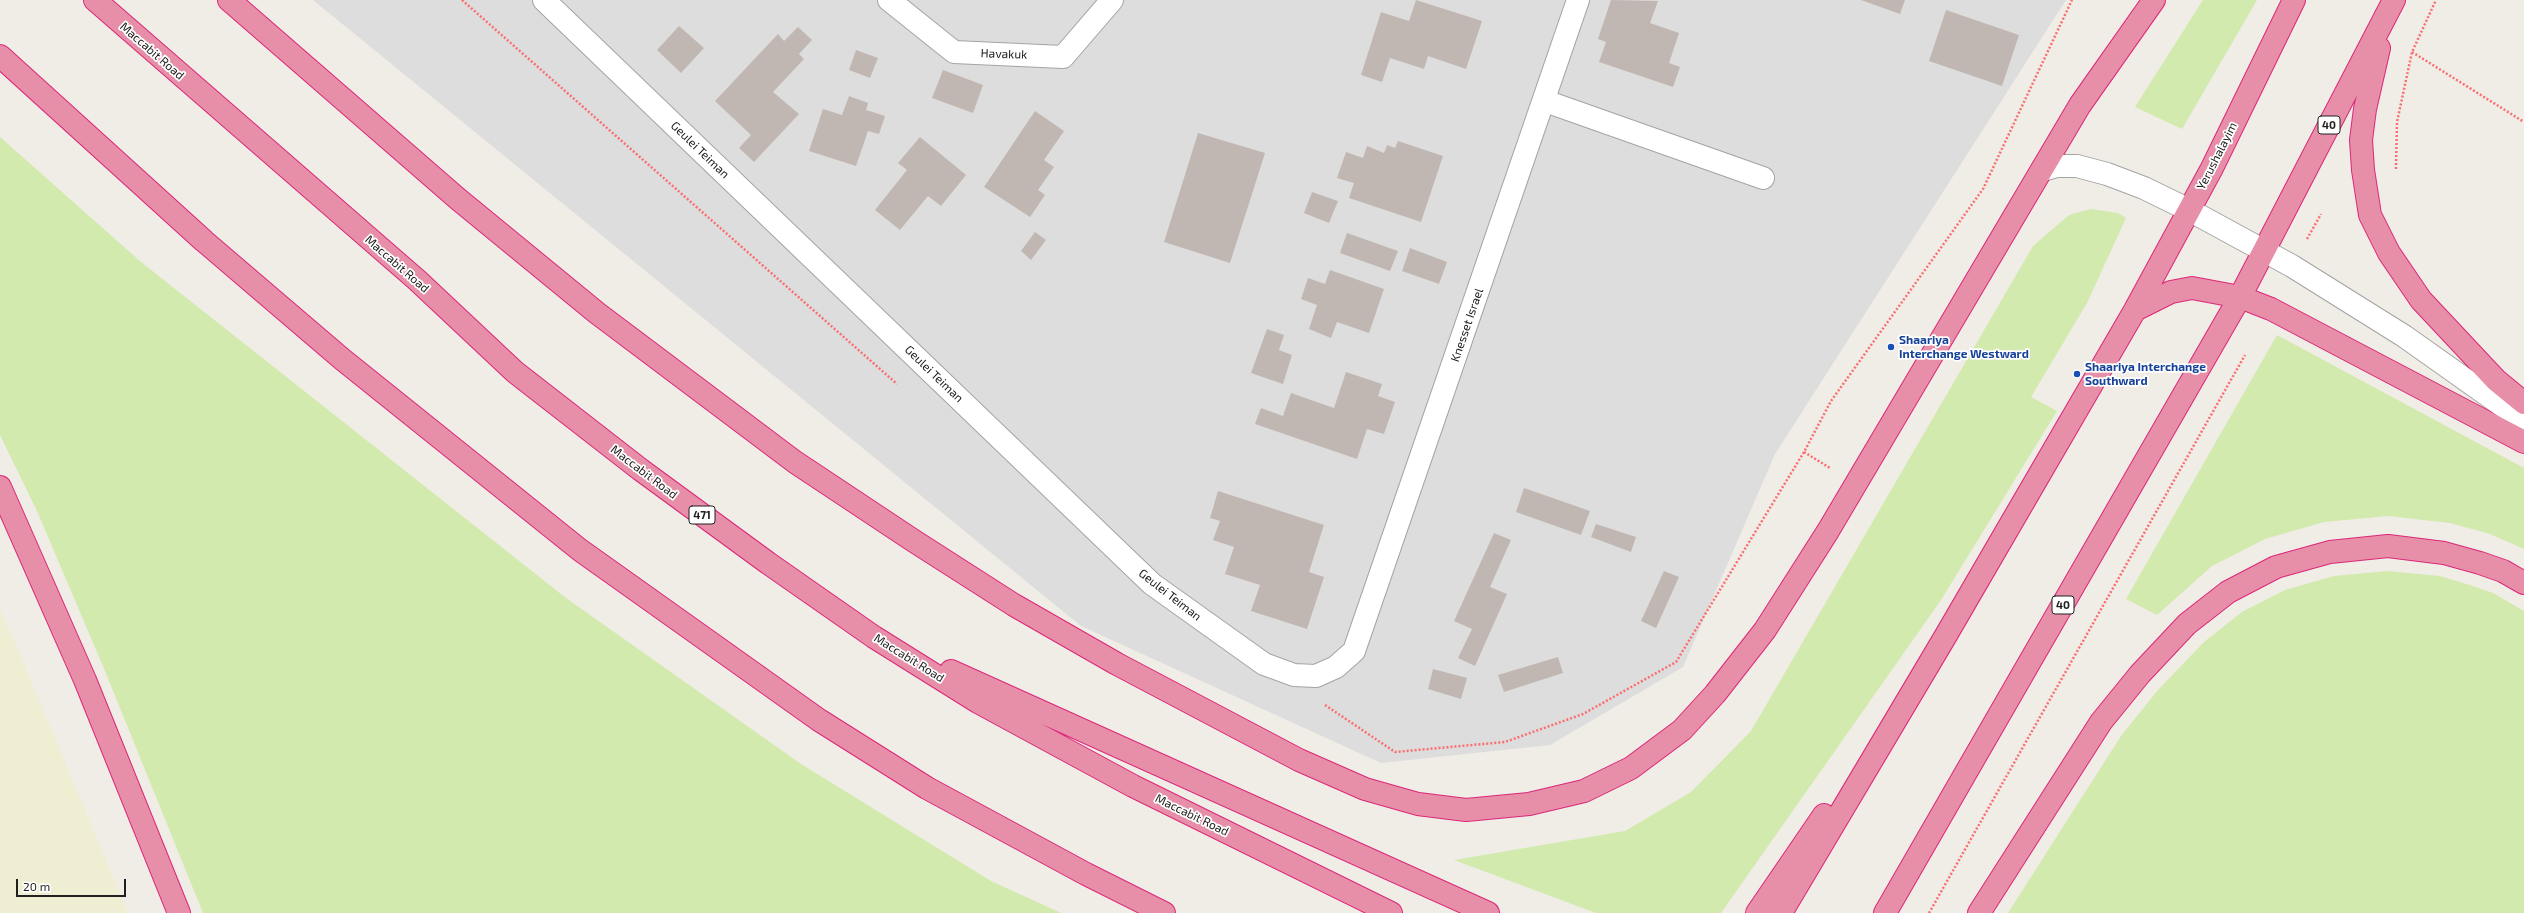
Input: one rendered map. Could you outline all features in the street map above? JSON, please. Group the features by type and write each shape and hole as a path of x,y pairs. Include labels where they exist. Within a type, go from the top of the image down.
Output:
{"highway":[{"name":"Maccabit Road","path":"95,0 417,280 515,372 641,470 768,563 874,636 978,702 1132,786 1391,913"},
{"path":"229,0 458,199 597,313 796,462 914,541 1014,605 1118,664 1299,760 1365,789 1418,804 1466,810 1529,804 1584,791 1638,763 1682,730 1715,694 1765,630 1828,531 2044,170 2080,106 2154,0"},
{"name":"Yerushalayim","path":"1945,637 2135,310 2189,210 2294,0"},
{"path":"2394,0 2374,62 2365,108 2361,140 2363,170 2370,215 2389,253 2421,300 2496,380 2524,403"},
{"name":"40","path":"1885,913 2240,297 2394,0"},
{"path":"0,56 204,241 336,354 454,451 580,550 819,720 920,784 1086,874 1164,913"},
{"path":"2135,310 2171,292 2192,288 2240,297 2271,309 2524,442"},
{"path":"0,487 82,672 179,913"},
{"path":"1979,913 2101,722 2140,674 2187,624 2228,592 2276,567 2330,552 2388,546 2444,553 2492,567 2524,583"},
{"path":"874,636 1488,913"},
{"path":"1757,913 1945,637"},
{"path":"1781,913 1945,637"}],"street":[{"name":"Geulei Teiman","path":"544,0 1152,584 1264,664 1294,675 1316,676 1336,667 1354,650"},
{"name":"Havakuk","path":"889,0 954,52 1063,56 1112,0"},
{"name":"Knesset Israel","path":"1354,650 1545,101 1578,0"},
{"path":"1545,101 1763,178"},
{"path":"2044,170 2057,166 2077,166 2107,174 2144,188 2189,210 2292,266 2404,336 2524,421"}],"path":[{"path":"1335,712 1395,752 1505,742 1583,714 1676,662 1804,452 1831,401 1983,189 2072,0"},
{"path":"2396,175 2397,122 2412,52 2436,0"},
{"path":"2412,52 2524,122"},
{"path":"2292,266 2321,214"},
{"path":"1929,913 2247,350"}],"shaded area":[{"path":"313,0 2066,0 1775,454 1683,667 1550,745 1381,763 1081,626"}],"green space":[{"path":"2203,0 2257,0 2182,129 2135,107"},
{"path":"0,137 141,262 566,598 801,764 991,881 1061,913 203,913 105,671 37,511 0,435"},
{"path":"2091,209 2118,213 2126,218 2087,303 2031,397 2057,411 1941,600 1721,913 1596,913 1454,860 1625,831 1691,792 1751,731 2033,246 2069,215"},
{"path":"2277,335 2524,468 2524,549 2490,534 2450,523 2388,516 2324,522 2265,539 2212,566 2157,615 2126,599"},
{"path":"2387,571 2440,576 2493,593 2524,611 2524,913 2008,913 2121,736 2158,690 2204,642 2242,612 2285,590 2334,576"},
{"path":"0,609 10,631 128,913 0,913"}],"building":[{"path":"1416,0 1482,21 1466,69 1428,56 1424,69 1390,58 1382,82 1361,75 1381,12 1409,21"},
{"path":"1611,0 1658,1 1650,23 1679,33 1669,63 1680,67 1673,87 1599,62 1606,42 1598,39"},
{"path":"1861,0 1905,0 1900,14"},
{"path":"1946,10 2019,35 2002,86 1929,61"},
{"path":"679,26 704,48 681,73 657,50"},
{"path":"798,27 812,40 799,54 804,59 773,92 799,114 754,162 739,148 751,135 715,101 778,34 784,41"},
{"path":"856,50 878,58 870,78 849,70"},
{"path":"943,70 983,85 973,113 932,98"},
{"path":"849,96 868,103 866,110 885,116 879,134 868,131 856,166 809,151 823,109 842,115"},
{"path":"1035,111 1064,131 1044,160 1054,167 1038,190 1045,195 1030,217 984,187"},
{"path":"1198,133 1265,153 1230,263 1164,242"},
{"path":"920,137 966,175 941,206 928,196 900,230 875,210 907,170 898,163"},
{"path":"1398,141 1443,156 1421,222 1349,198 1354,183 1337,178 1346,152 1363,158 1367,146 1384,153 1387,145 1395,148"},
{"path":"1312,192 1338,201 1329,223 1304,213"},
{"path":"1035,232 1046,240 1031,260 1021,251"},
{"path":"1347,233 1398,251 1390,271 1340,253"},
{"path":"1410,248 1447,262 1439,284 1402,271"},
{"path":"1330,270 1384,289 1369,333 1337,322 1331,338 1309,329 1317,305 1301,299 1308,278 1325,284"},
{"path":"1267,329 1284,335 1279,350 1292,355 1283,384 1251,373"},
{"path":"1346,372 1382,384 1378,396 1395,402 1384,434 1367,429 1357,459 1255,424 1261,408 1283,416 1291,393 1334,408"},
{"path":"1524,488 1590,511 1581,535 1516,512"},
{"path":"1218,491 1324,525 1309,572 1324,577 1307,629 1251,611 1260,585 1225,574 1234,547 1213,540 1220,521 1210,518"},
{"path":"1596,524 1636,537 1631,552 1591,537"},
{"path":"1494,533 1511,540 1490,587 1507,594 1475,666 1458,658 1472,629 1454,621"},
{"path":"1664,571 1679,577 1656,628 1641,621"},
{"path":"1558,657 1563,673 1504,692 1498,675"},
{"path":"1433,669 1467,678 1461,699 1428,689"}],"place":[{"name":"Shaariya Interchange Westward","path":"1891,347"},
{"name":"Shaariya Interchange Southward","path":"2077,374"}]}
